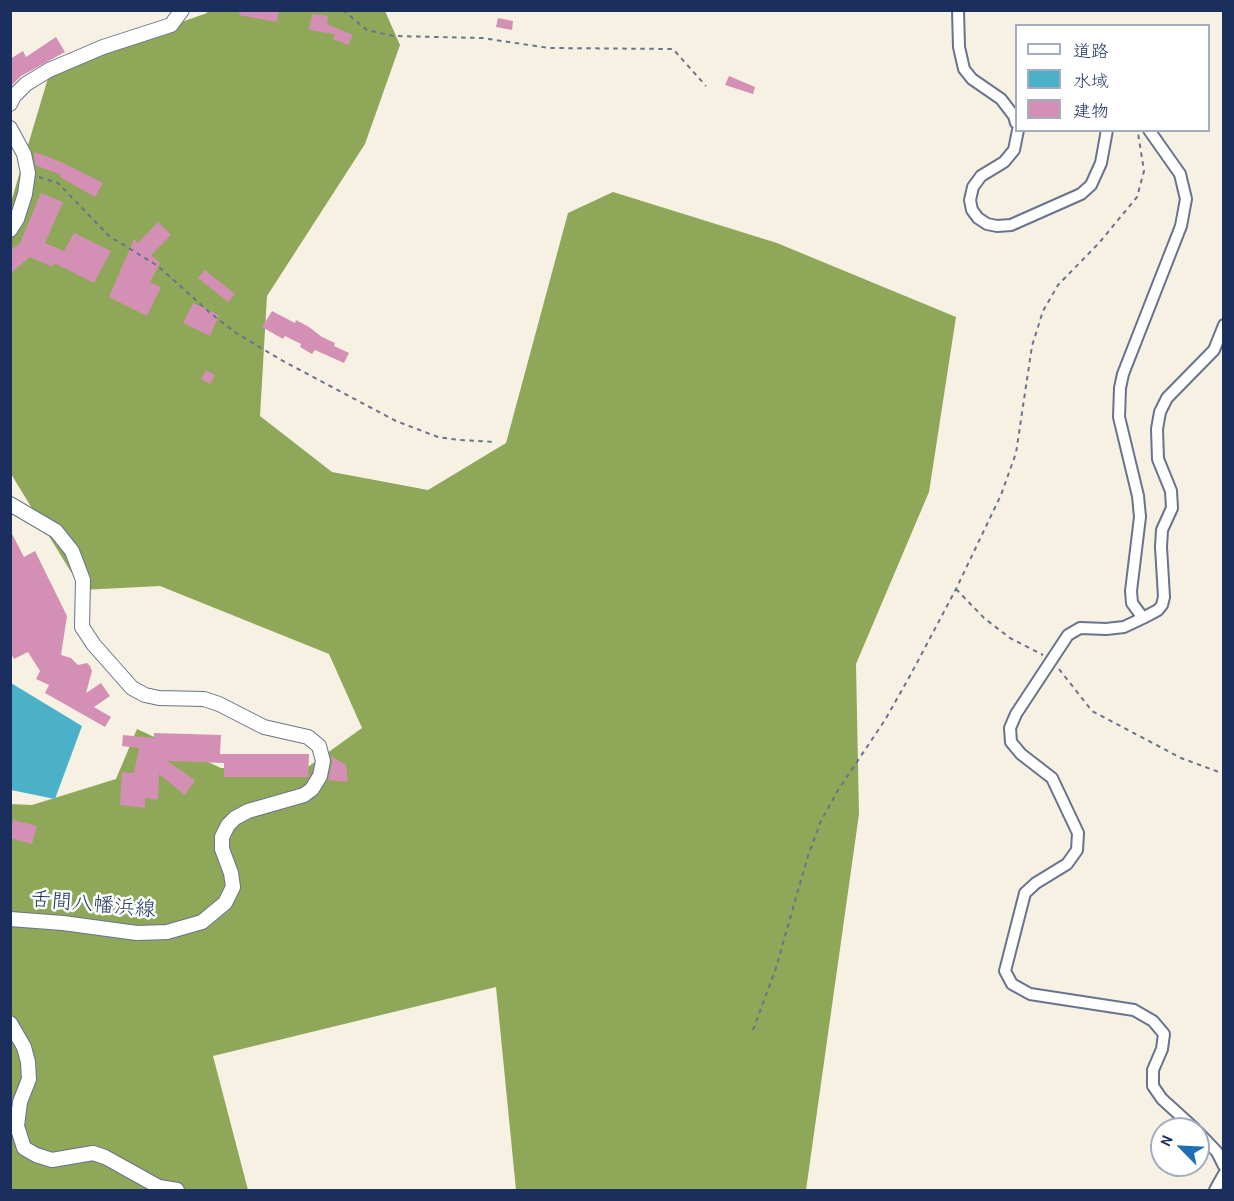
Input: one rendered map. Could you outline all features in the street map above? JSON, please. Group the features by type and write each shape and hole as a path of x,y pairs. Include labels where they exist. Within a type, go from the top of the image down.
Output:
{"main road":[{"path":"10,104 14,96 26,84 49,70 104,47 171,25 182,10"},
{"path":"10,128 24,154 28,173 25,194 17,219 10,230"},
{"name":"舌間八幡浜線","path":"10,504 56,531 72,551 83,580 82,627 94,645 132,688 159,698 204,699 219,704 264,727 309,737 319,746 323,761 320,776 312,789 304,795 248,811 228,825 222,837 222,849 231,873 233,887 225,903 202,922 167,932 137,933 63,923 10,919"},
{"path":"10,1023 24,1047 28,1062 29,1079 20,1102 17,1126 24,1148 52,1160 93,1153 105,1156 159,1186 177,1191"}],"street":[{"path":"958,10 959,47 964,69 972,79 1001,99 1015,118"},
{"path":"1018,132 1014,150 1004,162 981,176 973,188 970,200 972,210 978,219 987,224 1011,225 1081,194 1091,185 1101,163 1107,132"},
{"path":"1143,618 1132,603 1131,591 1140,517 1138,496 1119,417 1120,388 1181,226 1186,199 1180,174 1150,132"},
{"path":"1182,1117 1162,1099 1153,1086 1153,1070 1162,1049 1164,1034 1153,1021 1134,1010 1030,994 1012,984 1005,971 1025,893 1067,864 1077,850 1078,833 1052,778 1021,754 1011,742 1010,728 1016,714 1068,634 1080,628 1124,627 1158,610 1162,605 1164,597 1162,531 1172,508 1171,490 1158,459 1157,429 1160,412 1167,398 1214,350 1224,325"},
{"path":"1210,1144 1218,1152 1224,1166"},
{"path":"1215,1191 1224,1174"}],"path":[{"path":"343,10 367,30 393,36 482,38 549,48 673,50 706,86"},
{"path":"753,1030 775,971 807,856 820,823 838,790 885,720 911,675 1000,495 1016,453 1032,346 1043,311 1058,285 1099,243 1137,197 1144,171 1137,132"},
{"path":"28,173 58,183 109,236 159,266 209,312 236,333 283,361 396,421 438,437 494,442"},
{"path":"956,588 984,618 1011,638 1052,660 1092,711 1181,758 1224,774"}],"green space":[{"path":"207,11 385,11 400,45 365,144 267,296 260,416 332,472 428,490 506,443 568,213 613,192 777,243 956,317 929,492 856,664 859,814 806,1190 516,1190 496,987 213,1056 248,1190 11,1190 11,804 32,805 116,779 137,729 221,768 305,769 362,728 329,654 160,586 82,590 11,474 11,202 51,68 207,13"}],"water":[{"path":"11,683 82,726 55,799 11,790"}],"building":[{"path":"240,10 279,10 277,22 239,15"},
{"path":"312,14 328,16 327,24 353,35 348,45 333,39 335,34 309,30"},
{"path":"498,18 513,21 512,30 496,27"},
{"path":"56,37 65,52 21,76 10,87 10,59 23,51 26,57"},
{"path":"729,76 755,87 753,94 725,85"},
{"path":"35,152 103,183 95,197 60,177 61,175 35,165"},
{"path":"41,193 63,202 45,243 64,251 74,233 111,251 94,283 54,263 52,267 30,257 10,274 10,251 20,243"},
{"path":"158,222 171,235 151,255 160,263 150,282 161,287 147,316 109,297 134,239 138,243"},
{"path":"205,270 235,294 228,302 198,278"},
{"path":"193,303 219,315 210,336 183,323"},
{"path":"272,311 295,323 296,320 309,327 335,343 334,346 349,353 344,363 315,350 312,354 300,347 301,344 285,336 283,339 262,327"},
{"path":"206,370 215,375 210,384 201,379"},
{"path":"10,530 24,557 35,551 67,616 61,655 71,658 78,665 87,663 90,666 92,671 86,693 101,683 110,696 94,707 111,717 105,727 45,693 49,685 36,679 40,671 28,652 14,659 10,652"},
{"path":"154,733 221,735 220,754 309,754 308,776 311,773 309,777 224,777 224,763 167,761 195,780 185,795 159,774 158,800 145,798 145,808 120,805 122,772 134,773 139,748 122,746 123,735 154,738"},
{"path":"331,756 346,765 348,782 328,780 332,763"},
{"path":"13,820 37,826 32,844 10,838"}]}
